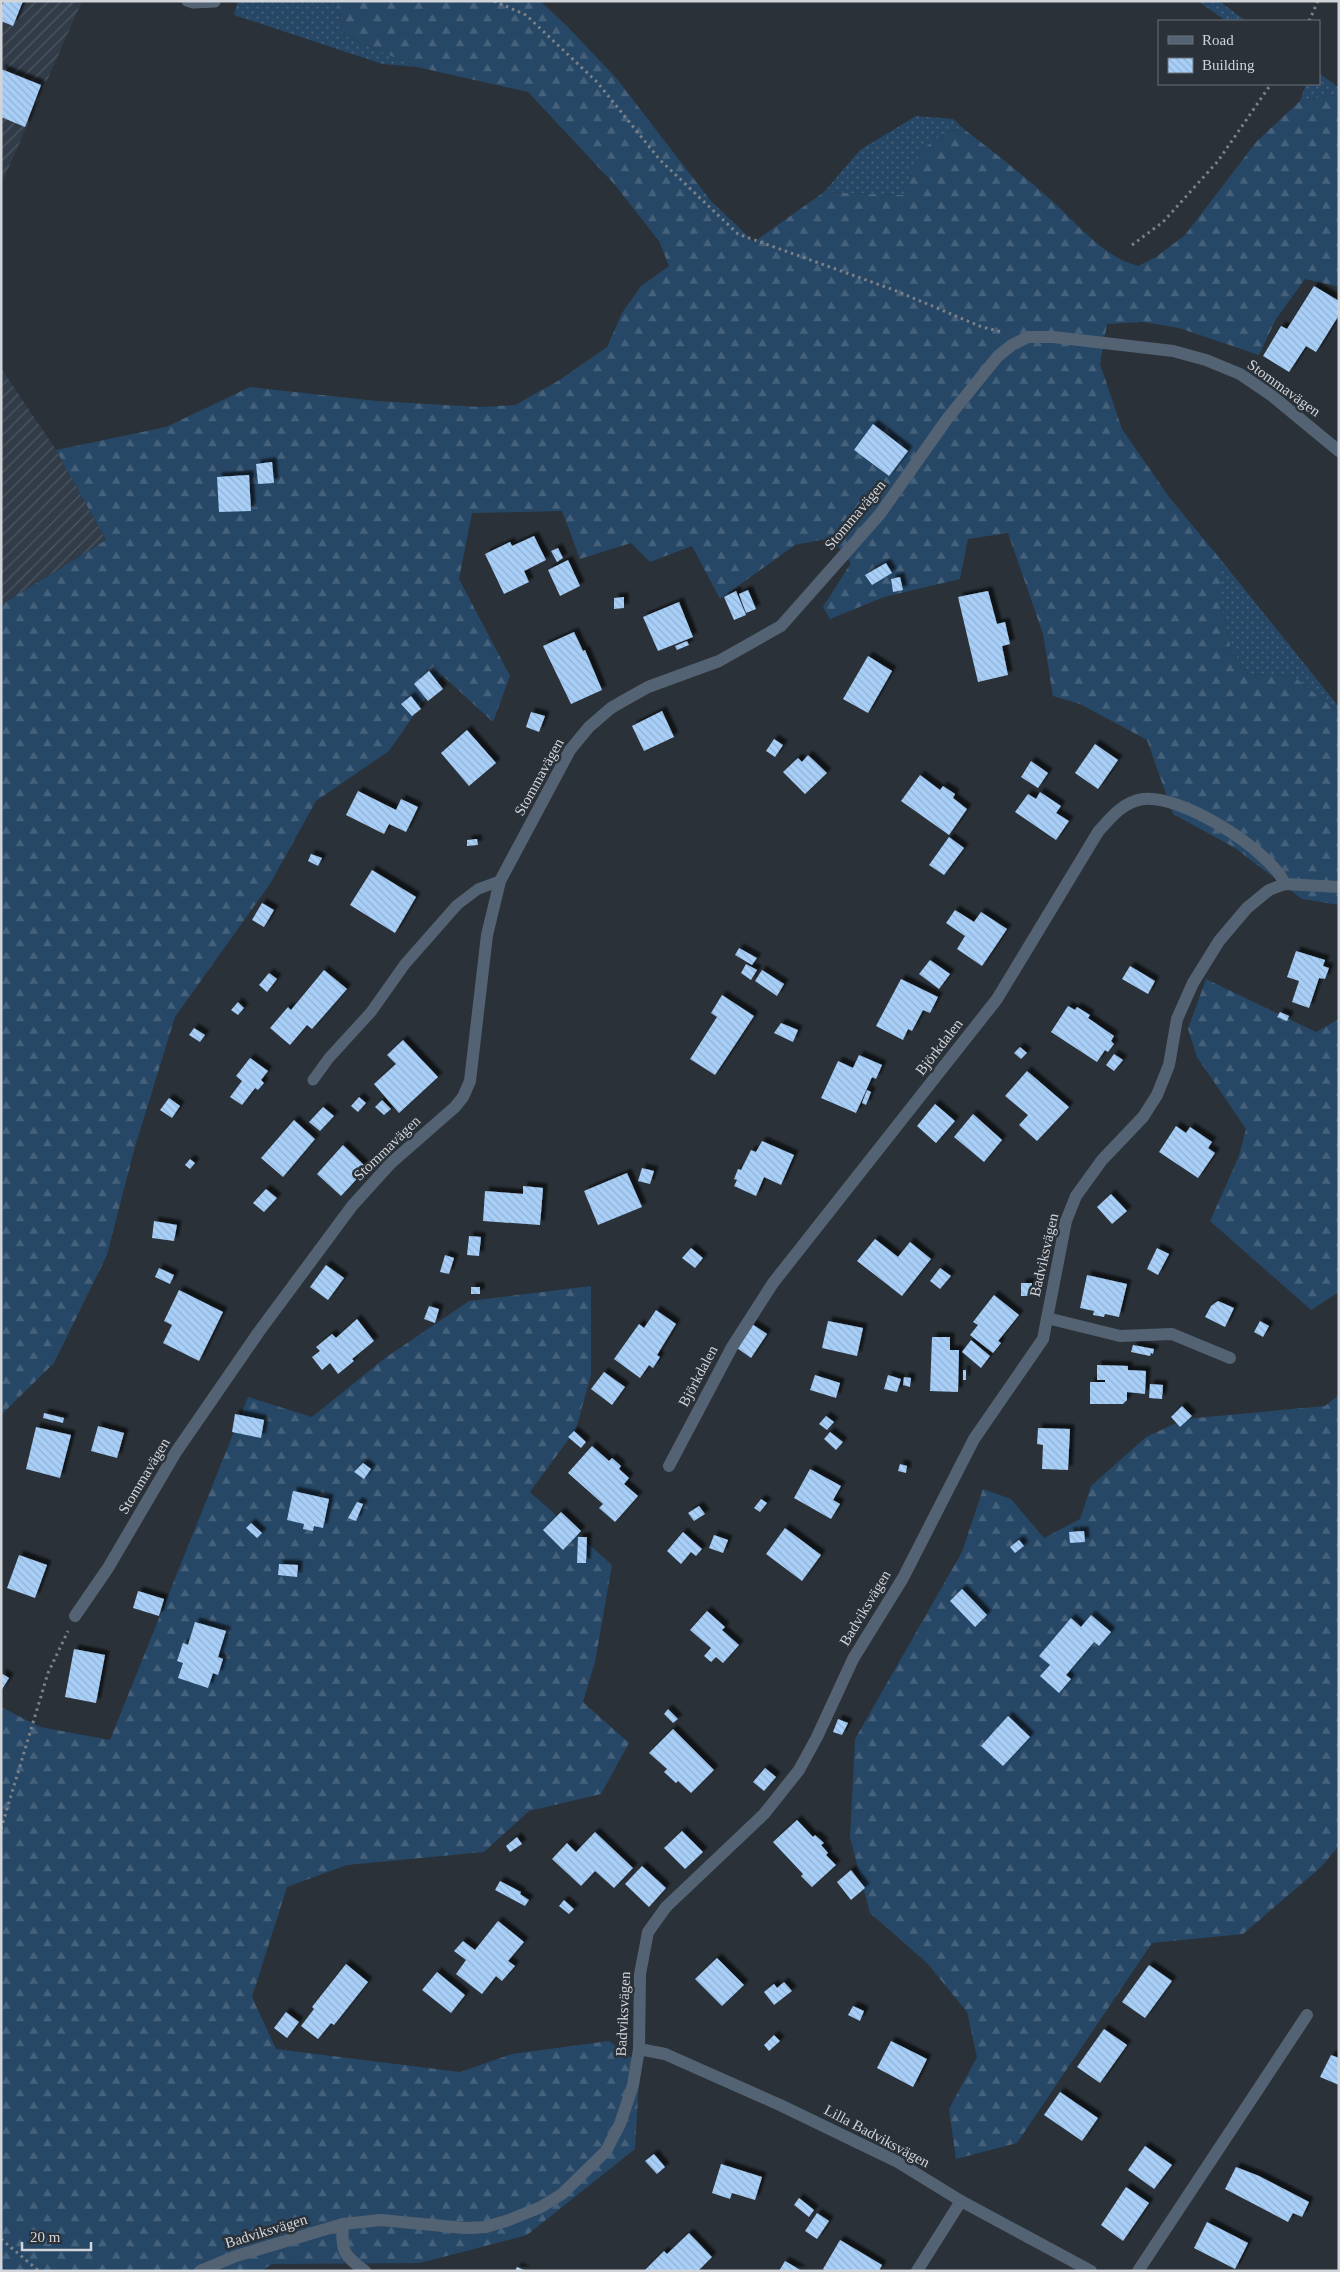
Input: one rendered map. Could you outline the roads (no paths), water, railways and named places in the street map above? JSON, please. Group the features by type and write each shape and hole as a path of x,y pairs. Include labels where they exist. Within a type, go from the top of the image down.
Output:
{"street":[{"name":"Stommavägen","path":"75,1616 108,1568 176,1452 258,1333 346,1214 391,1163 455,1107 463,1097 470,1081 487,935 500,881 570,750 588,727 611,708 648,687 719,662 782,626 880,514 947,419 988,368 1012,345 1028,337 1053,337 1174,351 1206,360 1240,374 1271,395 1339,450"},
{"name":"Björkdalen","path":"669,1466 732,1346 774,1283 997,999 1098,832 1113,815 1126,804 1145,799 1176,803 1223,827 1267,859 1280,873 1285,884"},
{"name":"Badviksvägen","path":"200,2271 236,2256 343,2224 381,2220 464,2228 486,2226 541,2208 574,2184 608,2146 620,2124 633,2085 640,2049 640,1974 648,1932 666,1907 764,1814 799,1770 817,1737 857,1651 903,1578 974,1439 1043,1339 1066,1221 1076,1196 1102,1160 1143,1117 1157,1095 1169,1065 1177,1019 1193,983 1219,941 1247,908 1268,890 1285,884 1339,887"},
{"path":"1047,1318 1120,1336 1172,1334 1230,1358"},
{"path":"1138,2271 1306,2015"},
{"name":"Lilla Badviksvägen","path":"640,2049 665,2054 780,2105 896,2161 961,2201 1091,2271"},
{"path":"917,2271 961,2201"},
{"path":"343,2224 342,2245 350,2260 365,2271"}],"lane":[{"path":"187,1 193,3 215,2"},
{"path":"313,1080 371,1012 405,964 457,905 478,890 500,881"}]}
